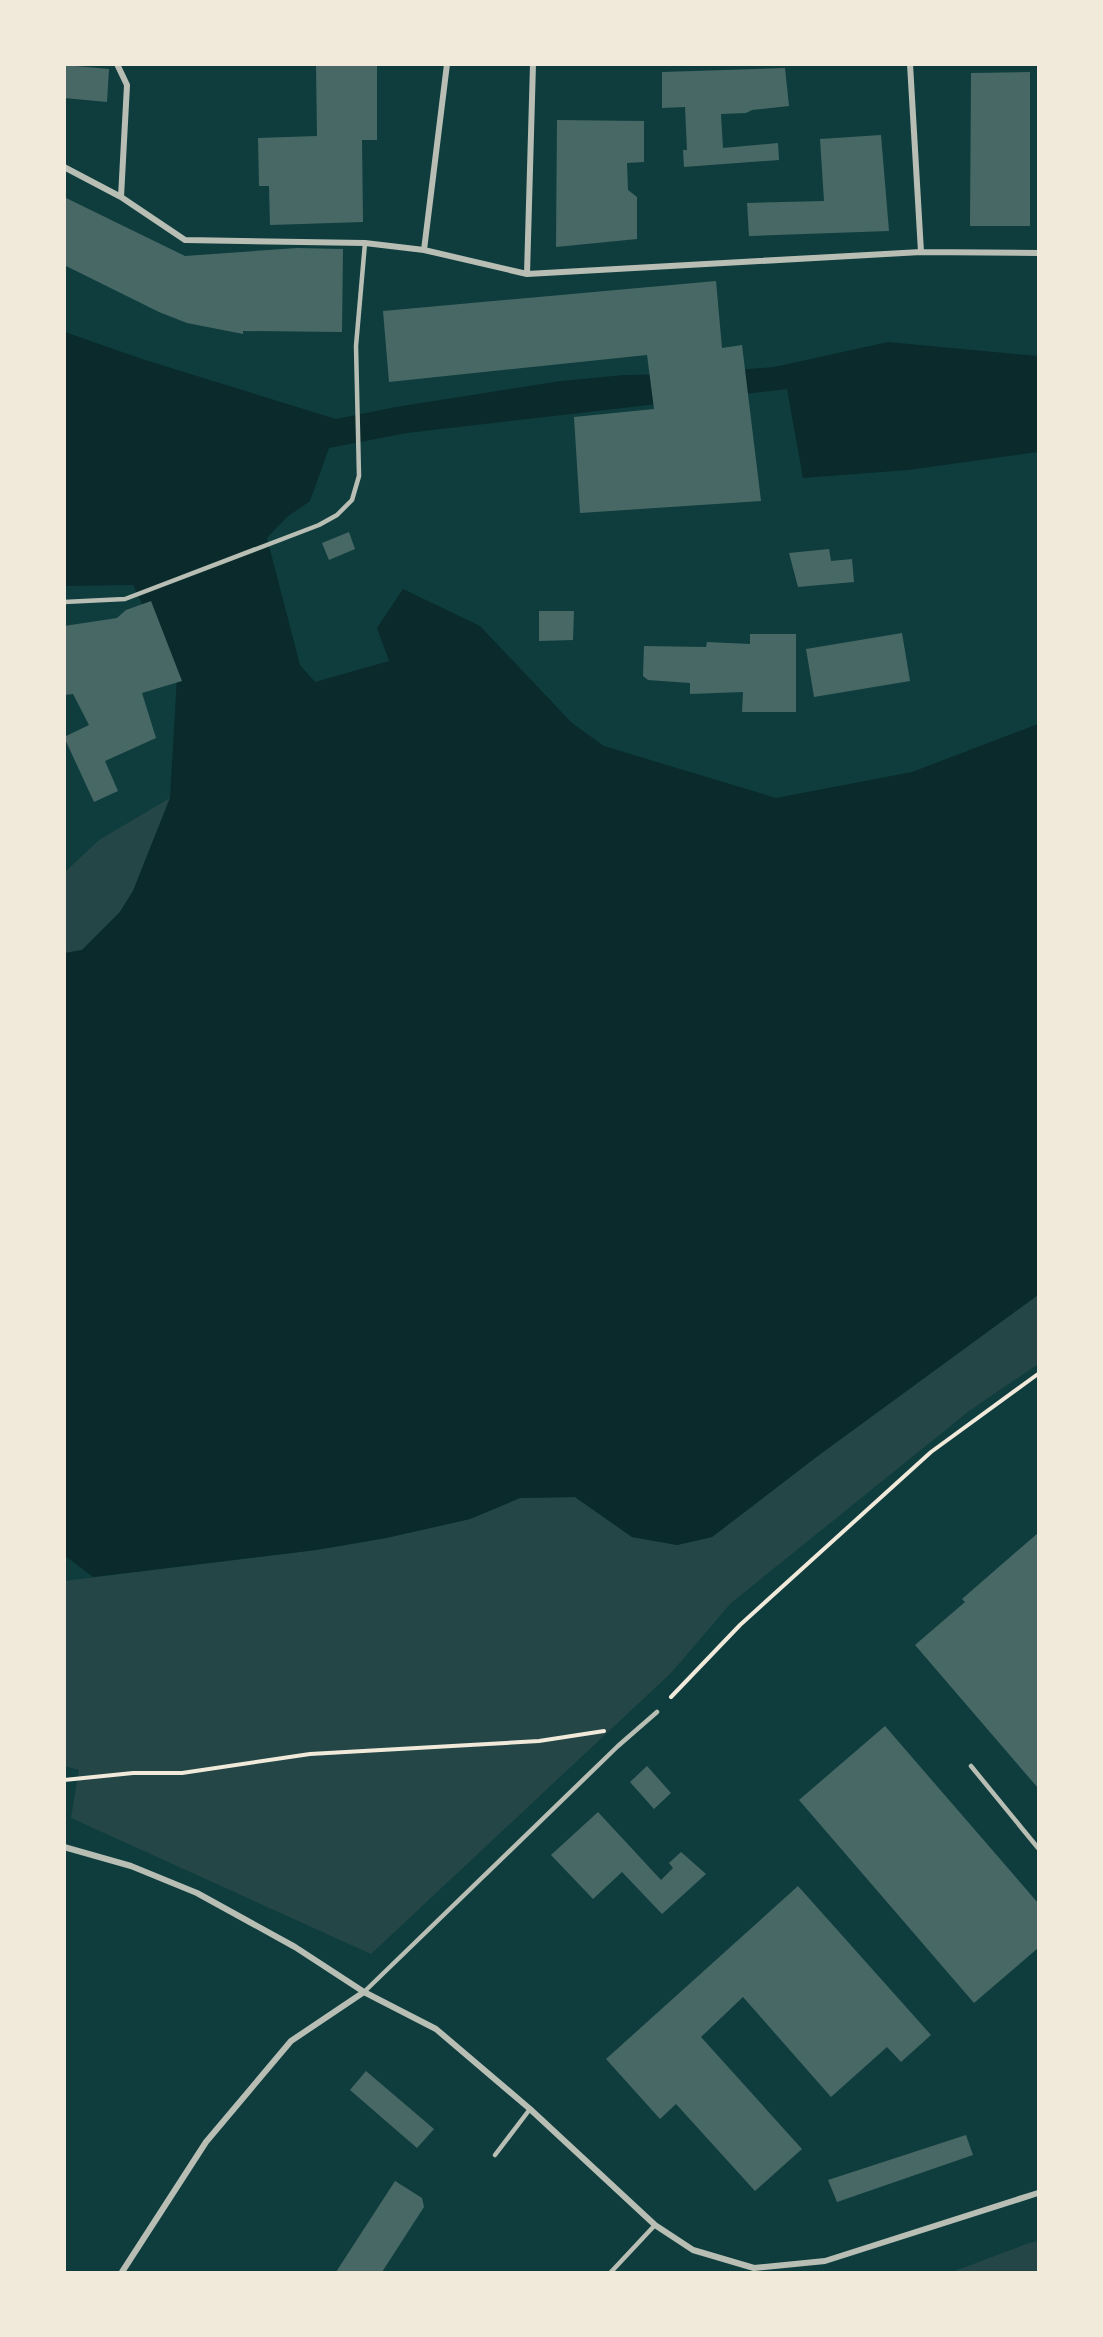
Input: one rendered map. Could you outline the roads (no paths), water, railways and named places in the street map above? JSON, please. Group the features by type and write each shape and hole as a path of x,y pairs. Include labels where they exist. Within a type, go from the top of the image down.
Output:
{"street":[{"path":"117,64 127,85 121,197"},
{"path":"424,250 447,64"},
{"path":"527,274 533,64"},
{"path":"909,64 921,252"},
{"path":"64,167 121,197 185,240 365,243 424,250 527,274 921,252 1038,253"},
{"path":"64,1847 131,1866 197,1893 295,1947 364,1992 436,2029 530,2109 655,2225 693,2250 753,2270 825,2262 1038,2193"},
{"path":"122,2272 206,2142 291,2041 364,1992"}],"lane":[{"path":"64,602 125,599 319,525 337,515 352,500 359,476 356,346 365,243"},
{"path":"364,1992 618,1746 657,1712"},
{"path":"970,1766 1038,1848"},
{"path":"495,2155 530,2109"},
{"path":"611,2272 655,2225"}]}
